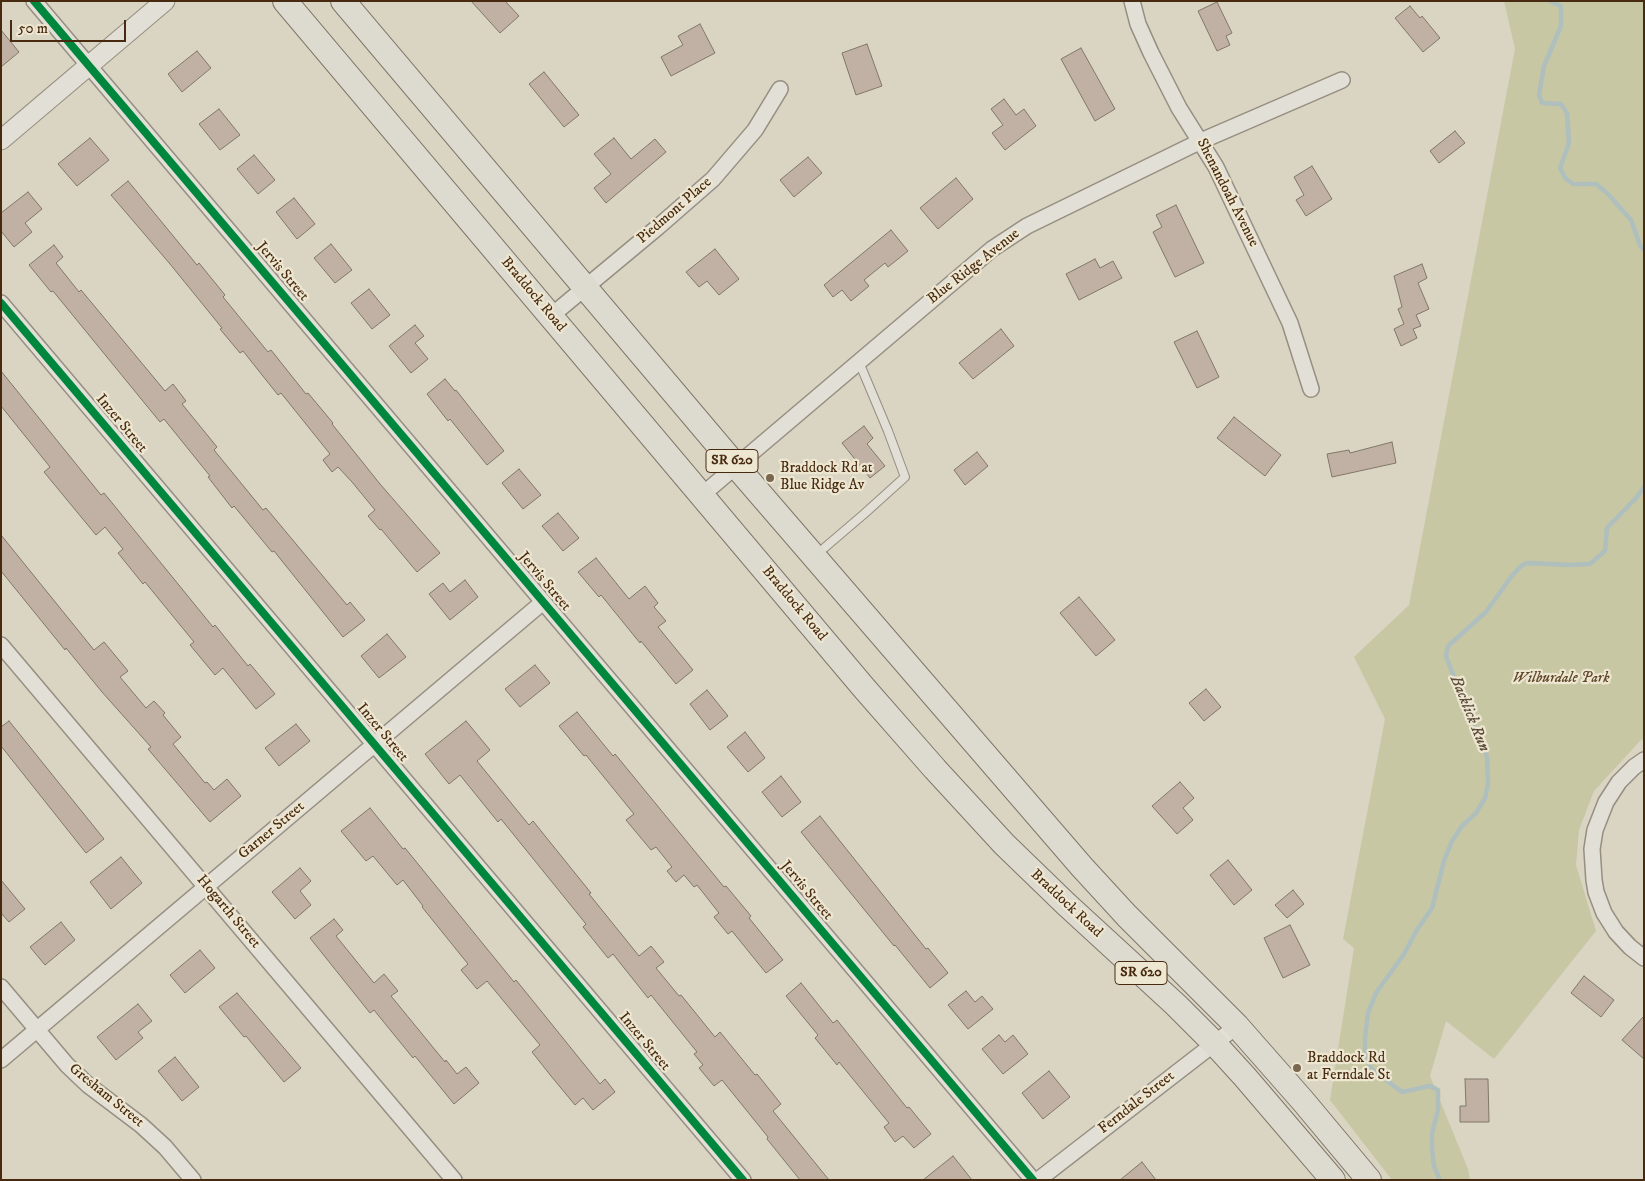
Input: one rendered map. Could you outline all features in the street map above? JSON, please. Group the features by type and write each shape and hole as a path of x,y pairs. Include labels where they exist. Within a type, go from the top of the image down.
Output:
{"main road":[{"name":"Braddock Road","path":"285,1 864,688 1004,844 1214,1043 1252,1084 1333,1180"},
{"name":"SR 620","path":"343,1 736,466 1082,867 1127,916 1237,1026 1369,1180"}],"street":[{"name":"Jervis Street","path":"34,1 1032,1180"},
{"path":"1,140 165,1"},
{"name":"Shenandoah Avenue","path":"1132,1 1138,24 1151,53 1179,108 1201,141 1233,200 1290,323 1311,389"},
{"name":"Blue Ridge Avenue","path":"702,495 992,249 1026,226 1201,141 1342,80"},
{"name":"Piedmont Place","path":"550,316 713,179 755,130 780,89"},
{"name":"Inzer Street","path":"1,303 743,1180"},
{"name":"Garner Street","path":"1,1060 543,602"},
{"name":"Hogarth Street","path":"1,645 454,1180"},
{"path":"1644,760 1619,782 1602,810 1595,830 1592,850 1592,870 1596,892 1604,913 1616,932 1644,958"},
{"name":"Gresham Street","path":"1,987 67,1065 88,1085 141,1125 165,1147 193,1180"},
{"name":"Ferndale Street","path":"1038,1180 1237,1026"}],"lane":[{"path":"814,557 905,477 859,362"}],"green space":[{"name":"Wilburdale Park","path":"1504,1 1644,1 1644,739 1594,791 1579,830 1576,865 1596,931 1494,1059 1446,1021 1430,1076 1468,1169 1470,1180 1392,1180 1330,1100 1354,948 1343,939 1385,719 1354,657 1409,605 1515,49"}],"building":[{"path":"471,1 505,1 519,16 500,33"},
{"path":"1217,2 1232,33 1226,36 1230,45 1217,51 1198,11"},
{"path":"1410,6 1420,18 1422,16 1440,38 1423,52 1395,18"},
{"path":"700,24 715,53 671,76 661,57 683,45 678,36"},
{"path":"1,30 19,52 1,67"},
{"path":"867,44 882,86 856,95 842,53"},
{"path":"1081,48 1115,109 1095,121 1061,59"},
{"path":"197,51 211,68 182,92 168,74"},
{"path":"544,72 579,115 564,127 529,84"},
{"path":"1004,99 1016,115 1024,109 1036,126 1005,150 992,133 1003,125 991,109"},
{"path":"219,109 240,135 220,150 199,124"},
{"path":"1455,131 1465,143 1439,163 1430,151"},
{"path":"90,138 109,160 77,186 58,164"},
{"path":"614,138 631,159 655,139 666,152 606,203 594,188 611,174 594,154"},
{"path":"254,155 275,180 258,194 237,169"},
{"path":"808,157 822,173 794,197 780,180"},
{"path":"1312,166 1332,199 1306,216 1296,200 1304,195 1294,177"},
{"path":"956,178 973,199 938,229 920,208"},
{"path":"128,181 197,265 199,263 225,295 223,297 268,352 271,350 306,394 308,393 380,484 440,553 417,572 368,516 375,510 352,482 338,467 332,472 323,460 330,454 281,393 278,395 243,351 240,353 170,264 111,195"},
{"path":"28,192 42,209 25,223 32,232 14,247 1,231 1,213"},
{"path":"294,198 315,224 297,239 276,212"},
{"path":"1176,205 1204,263 1175,277 1153,232 1162,227 1156,215"},
{"path":"891,230 908,251 888,267 885,263 864,280 869,286 851,301 842,290 833,297 824,285"},
{"path":"331,244 352,270 335,283 314,258"},
{"path":"54,245 63,257 56,263 79,292 81,290 165,391 173,384 186,401 182,404 217,447 214,450 263,510 266,508 347,605 350,602 365,620 343,637 274,551 272,552 234,506 232,508 208,477 210,476 164,419 160,422 53,291 51,292 29,265"},
{"path":"715,249 739,279 719,295 707,281 699,287 686,272"},
{"path":"1095,259 1100,268 1113,261 1122,278 1079,300 1066,274"},
{"path":"1422,264 1427,278 1418,283 1429,309 1416,315 1421,326 1413,329 1417,338 1401,346 1394,329 1404,324 1398,309 1402,307 1394,276"},
{"path":"369,289 390,315 372,329 351,303"},
{"path":"415,325 424,336 415,343 428,359 411,373 389,346"},
{"path":"1001,329 1014,346 973,379 959,363"},
{"path":"1197,331 1219,377 1197,388 1174,342"},
{"path":"1,371 101,495 104,493 213,627 215,625 248,666 250,664 275,694 256,709 223,668 215,675 190,645 194,642 145,582 143,584 118,553 123,549 105,527 96,535 44,472 50,467 1,406"},
{"path":"445,379 456,390 504,451 487,465 427,394"},
{"path":"1234,417 1281,455 1265,476 1217,438"},
{"path":"864,426 873,438 867,444 885,466 870,478 842,443"},
{"path":"1392,442 1396,463 1332,477 1327,454 1349,450 1350,453"},
{"path":"977,452 988,466 965,485 954,470"},
{"path":"519,469 541,495 523,509 502,483"},
{"path":"558,513 579,538 563,551 542,526"},
{"path":"1,535 94,650 104,642 128,671 120,677 146,708 154,701 165,713 163,715 181,737 173,744 205,783 207,782 214,790 227,779 241,796 210,822 148,749 151,747 66,648 65,650 1,571"},
{"path":"596,558 629,599 645,586 658,603 654,607 666,621 658,627 693,670 676,684 601,595 599,597 578,572"},
{"path":"465,580 478,597 450,620 429,594 443,583 450,592"},
{"path":"1079,597 1115,640 1096,656 1060,613"},
{"path":"387,634 406,657 379,678 361,656"},
{"path":"535,665 550,683 520,707 505,689"},
{"path":"1206,689 1221,707 1204,721 1189,703"},
{"path":"707,690 728,716 710,730 690,704"},
{"path":"577,712 613,756 615,754 724,887 726,886 751,916 749,918 783,960 766,973 732,931 728,934 714,917 719,913 697,885 694,887 684,875 676,882 667,871 672,867 656,847 651,850 626,820 634,814 586,755 584,756 559,726"},
{"path":"9,721 104,839 86,853 1,746 1,727"},
{"path":"466,721 490,750 477,761 529,825 533,821 639,956 651,946 664,962 656,968 715,1037 720,1032 755,1075 757,1074 781,1104 773,1111 829,1180 800,1180 722,1080 714,1086 699,1068 703,1065 694,1054 697,1052 651,995 648,998 613,954 608,958 583,927 586,924 501,819 498,822 460,775 449,784 425,754"},
{"path":"296,724 310,741 279,766 265,748"},
{"path":"745,732 765,758 748,772 727,747"},
{"path":"781,776 801,802 782,817 762,792"},
{"path":"1180,782 1194,798 1183,808 1193,820 1177,834 1152,806"},
{"path":"370,808 514,982 516,980 600,1084 605,1079 615,1092 593,1110 583,1098 575,1105 551,1076 532,1052 540,1045 487,981 477,989 461,970 468,964 403,880 397,885 373,856 366,861 341,831"},
{"path":"820,816 926,949 928,948 948,973 930,988 801,832"},
{"path":"121,857 142,883 111,909 90,882"},
{"path":"1228,860 1252,890 1234,905 1210,875"},
{"path":"300,868 311,881 300,891 311,905 295,919 272,892"},
{"path":"1,880 25,909 9,922 1,913"},
{"path":"1293,890 1304,904 1287,918 1275,905"},
{"path":"334,919 343,930 336,936 374,983 384,974 398,991 391,996 445,1062 446,1060 457,1074 466,1067 479,1083 454,1104 374,1010 370,1013 310,938"},
{"path":"61,922 75,940 45,965 30,947"},
{"path":"1290,925 1310,965 1283,978 1264,938"},
{"path":"200,950 215,968 185,993 170,975"},
{"path":"1584,976 1614,1000 1601,1017 1571,993"},
{"path":"801,983 833,1023 837,1020 907,1108 909,1107 931,1134 914,1148 903,1136 895,1142 884,1127 889,1123 839,1062 837,1065 815,1038 818,1035 786,996"},
{"path":"966,991 975,1002 982,996 993,1009 968,1029 948,1005"},
{"path":"237,993 301,1068 284,1082 219,1007"},
{"path":"138,1004 152,1021 138,1032 143,1038 116,1060 97,1037"},
{"path":"1644,1016 1644,1059 1622,1040"},
{"path":"999,1035 1005,1042 1013,1035 1028,1054 1003,1074 982,1049"},
{"path":"175,1057 199,1087 182,1101 158,1071"},
{"path":"1049,1071 1070,1097 1043,1119 1022,1093"},
{"path":"1465,1079 1488,1079 1489,1122 1460,1122 1460,1106 1466,1106"},
{"path":"953,1156 972,1180 923,1180"},
{"path":"1142,1162 1156,1180 1120,1180"}],"waterway":[{"name":"Backlick Run","path":"1550,1 1561,6 1561,26 1544,66 1539,95 1542,103 1561,104 1567,113 1569,143 1560,168 1566,179 1573,184 1596,184 1608,194 1631,220 1640,245 1644,250"},
{"name":"Backlick Run","path":"1440,1180 1434,1166 1432,1149 1432,1133 1438,1110 1438,1090 1430,1086 1402,1092 1371,1069 1365,1053 1365,1038 1368,1013 1376,993 1404,954 1432,908 1444,861 1452,841 1462,826 1476,813 1485,798 1488,784 1487,757 1480,737 1467,712 1446,656 1448,646 1486,612 1521,566 1527,563 1590,564 1605,551 1607,528 1637,497 1644,487"}],"cycle path":[{"path":"34,1 1033,1180"},
{"path":"1,303 743,1180"}],"place":[{"name":"Braddock Rd at Blue Ridge Av","path":"770,478"},
{"name":"Braddock Rd at Ferndale St","path":"1297,1068"}]}
